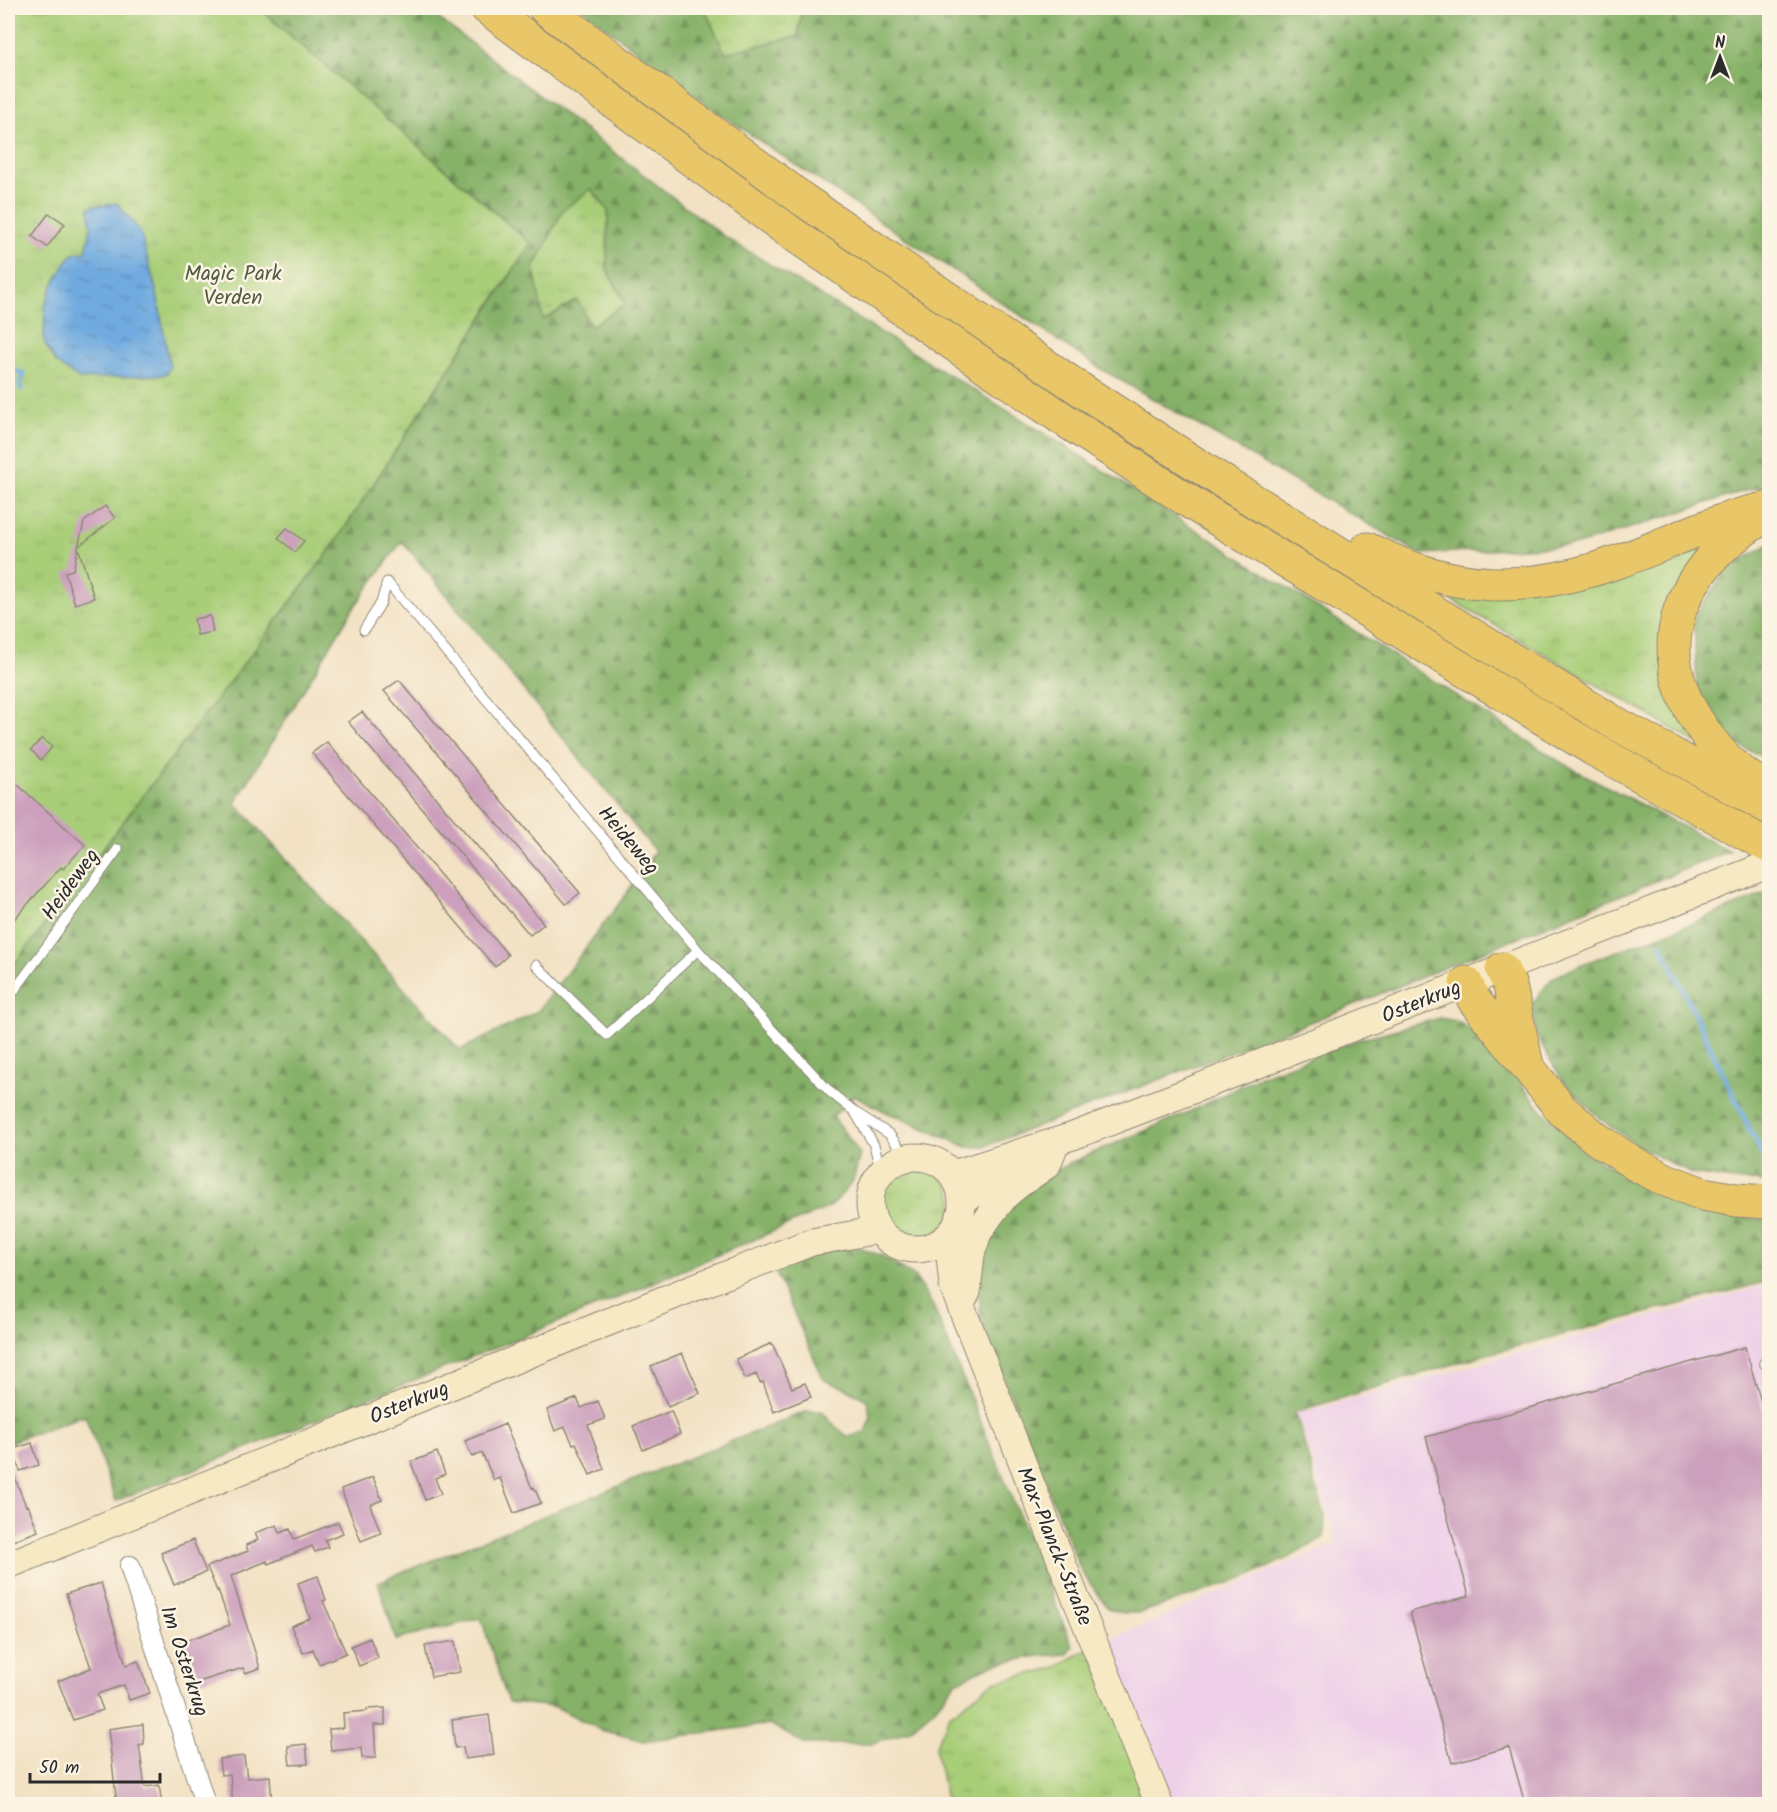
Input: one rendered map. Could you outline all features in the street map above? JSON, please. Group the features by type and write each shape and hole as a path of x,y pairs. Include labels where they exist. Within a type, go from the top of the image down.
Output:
{"highway":[{"path":"487,8 787,230 1063,419 1193,504 1593,749 1770,847"},
{"path":"545,8 805,201 1067,381 1610,720 1770,808"},
{"path":"1242,492 1272,494 1361,546 1417,571 1453,581 1487,584 1529,584 1565,578 1615,563 1723,519 1770,508"},
{"path":"1770,514 1748,526 1729,541 1696,577 1680,611 1674,632 1674,645 1679,686 1696,721 1719,752 1737,768 1770,789"},
{"path":"1502,969 1510,987 1527,1066"},
{"path":"1466,983 1474,1000 1562,1110 1597,1139 1665,1180 1702,1194 1736,1200 1770,1202"}],"main road":[{"name":"Osterkrug","path":"953,1174 1063,1142 1770,864"},
{"name":"Osterkrug","path":"963,1200 1063,1142"},
{"path":"957,1295 967,1292 971,1254 978,1233 991,1214 1018,1185 1047,1165 1063,1142"},
{"path":"906,1157 924,1157 945,1166 960,1186 963,1200 962,1213 957,1226 938,1244 923,1249 899,1246 888,1240 874,1217 873,1186 881,1172 889,1165 906,1157"},
{"name":"Osterkrug","path":"8,1565 690,1289 874,1217"},
{"name":"Max-Planck-Straße","path":"948,1236 957,1295 1159,1804"},
{"name":"Max-Planck-Straße","path":"923,1249 957,1295"}],"street":[{"name":"Im Osterkrug","path":"130,1566 205,1804"}],"lane":[{"name":"Heideweg","path":"364,630 381,603 387,582 698,950 830,1092 889,1134 906,1157"},
{"name":"Heideweg","path":"8,999 118,849"},
{"path":"536,965 607,1035 698,950"},
{"name":"Heideweg","path":"855,1112 873,1145 881,1172"}],"shaded area":[{"path":"1769,1284 1769,1804 1164,1804 1098,1644 1337,1543 1297,1414"}],"green space":[{"name":"Magic Park Verden","path":"8,8 259,8 531,243 331,549 8,973"},
{"path":"259,8 425,8 725,237 1052,438 1562,763 1729,851 1336,1012 983,1147 967,1147 882,1110 854,1095 833,1117 860,1154 853,1181 832,1206 613,1300 116,1501 85,1415 8,1443 8,973 331,549 531,244","holes":["591,189 608,210 607,270 626,304 591,326 577,300 543,320 534,268 563,210","402,541 655,851 624,897 538,1011 460,1050 235,803 353,609"]},
{"path":"581,8 704,8 725,53 798,36 802,8 1769,8 1769,485 1578,545 1420,554 1098,367 708,106"},
{"path":"704,8 802,8 798,36 724,53"},
{"path":"591,189 608,210 607,270 626,304 591,327 542,320 534,268 563,210"},
{"path":"1720,528 1677,592 1697,743 1426,585 1503,590"},
{"path":"1769,544 1769,759 1734,744 1697,694 1694,618 1727,569"},
{"path":"1769,892 1769,1182 1740,1181 1692,1174 1640,1147 1599,1118 1562,1080 1537,1037 1532,1004 1552,978"},
{"path":"1440,1018 1456,1021 1469,1028 1494,1049 1540,1108 1588,1154 1638,1182 1710,1209 1754,1219 1769,1219 1769,1281 1480,1356 1295,1412 1325,1517 1324,1537 1281,1562 1258,1572 1140,1613 1123,1613 1108,1608 1081,1571 980,1317 979,1279 983,1252 992,1228 1032,1184 1072,1162 1187,1113 1261,1076 1363,1038"},
{"path":"910,1167 924,1167 943,1177 953,1196 953,1210 943,1229 924,1239 910,1239 891,1229 881,1210 881,1196 891,1177"},
{"path":"852,1245 882,1256 915,1276 934,1308 1073,1647 1068,1654 1040,1656 995,1664 956,1682 934,1709 909,1730 871,1744 804,1744 770,1724 644,1741 601,1730 556,1707 508,1702 481,1618 396,1640 378,1582 807,1411 822,1411 836,1427 849,1437 865,1432 871,1416 867,1400 824,1380 774,1269 822,1252"},
{"path":"1089,1648 1155,1804 947,1804 935,1748 950,1715 994,1682 1055,1668"}],"water":[{"path":"117,203 140,231 157,294 170,367 167,373 162,375 79,379 56,363 44,342 45,306 52,287 68,259 75,253 86,252 91,227 89,207"}],"building":[{"path":"49,213 65,224 47,247 32,236"},
{"path":"105,506 115,518 78,547 84,522"},
{"path":"287,528 304,541 295,552 278,538"},
{"path":"78,547 94,598 75,604 65,572 73,570"},
{"path":"210,616 213,632 197,635 194,619"},
{"path":"399,680 580,893 566,904 384,691"},
{"path":"362,712 544,924 530,935 348,722"},
{"path":"42,738 52,747 41,760 31,750"},
{"path":"327,742 508,955 495,967 312,753"},
{"path":"8,776 85,845 63,869 61,867 8,926 8,830 13,823 8,818"},
{"path":"772,1343 792,1388 805,1383 811,1397 774,1412 763,1382 760,1383 756,1374 745,1379 736,1359"},
{"path":"1745,1347 1770,1432 1770,1804 1525,1804 1509,1747 1452,1763 1410,1612 1469,1596 1426,1437"},
{"path":"682,1353 700,1393 668,1407 651,1366"},
{"path":"577,1398 581,1408 598,1401 605,1419 588,1425 604,1469 590,1475 576,1443 573,1444 565,1427 555,1431 547,1410"},
{"path":"671,1411 680,1434 643,1450 633,1426"},
{"path":"505,1424 532,1488 534,1487 541,1503 514,1513 500,1478 494,1480 482,1453 472,1457 465,1441"},
{"path":"32,1443 39,1465 20,1471 13,1449"},
{"path":"437,1452 445,1474 435,1478 441,1494 425,1500 411,1462"},
{"path":"8,1461 38,1531 8,1543"},
{"path":"373,1477 382,1500 370,1505 381,1533 361,1541 341,1489"},
{"path":"338,1522 343,1533 325,1540 328,1547 315,1552 312,1546 231,1576 260,1668 245,1673 243,1668 192,1684 179,1643 230,1625 207,1567 248,1551 246,1545 258,1540 255,1533 277,1525 280,1533 290,1529 294,1539"},
{"path":"193,1540 206,1572 174,1585 161,1553"},
{"path":"318,1576 326,1600 323,1601 346,1653 319,1664 313,1649 303,1653 291,1626 310,1618 298,1583"},
{"path":"101,1583 126,1665 138,1661 150,1693 129,1700 124,1685 97,1694 103,1710 73,1720 58,1681 91,1668 66,1594"},
{"path":"370,1638 378,1658 359,1666 351,1646"},
{"path":"455,1641 460,1672 431,1677 425,1646"},
{"path":"385,1708 385,1725 374,1725 376,1758 362,1758 361,1748 331,1751 329,1729 344,1728 343,1713"},
{"path":"489,1715 494,1755 465,1759 463,1747 455,1748 452,1720"},
{"path":"143,1724 144,1744 139,1745 145,1787 159,1785 162,1804 117,1804 108,1729"},
{"path":"306,1744 308,1764 290,1765 288,1746"},
{"path":"244,1756 247,1778 270,1776 272,1804 233,1804 230,1774 221,1775 219,1759"}],"waterway":[{"path":"10,370 24,375 20,383 21,389"},
{"path":"1661,944 1763,1157"}]}
